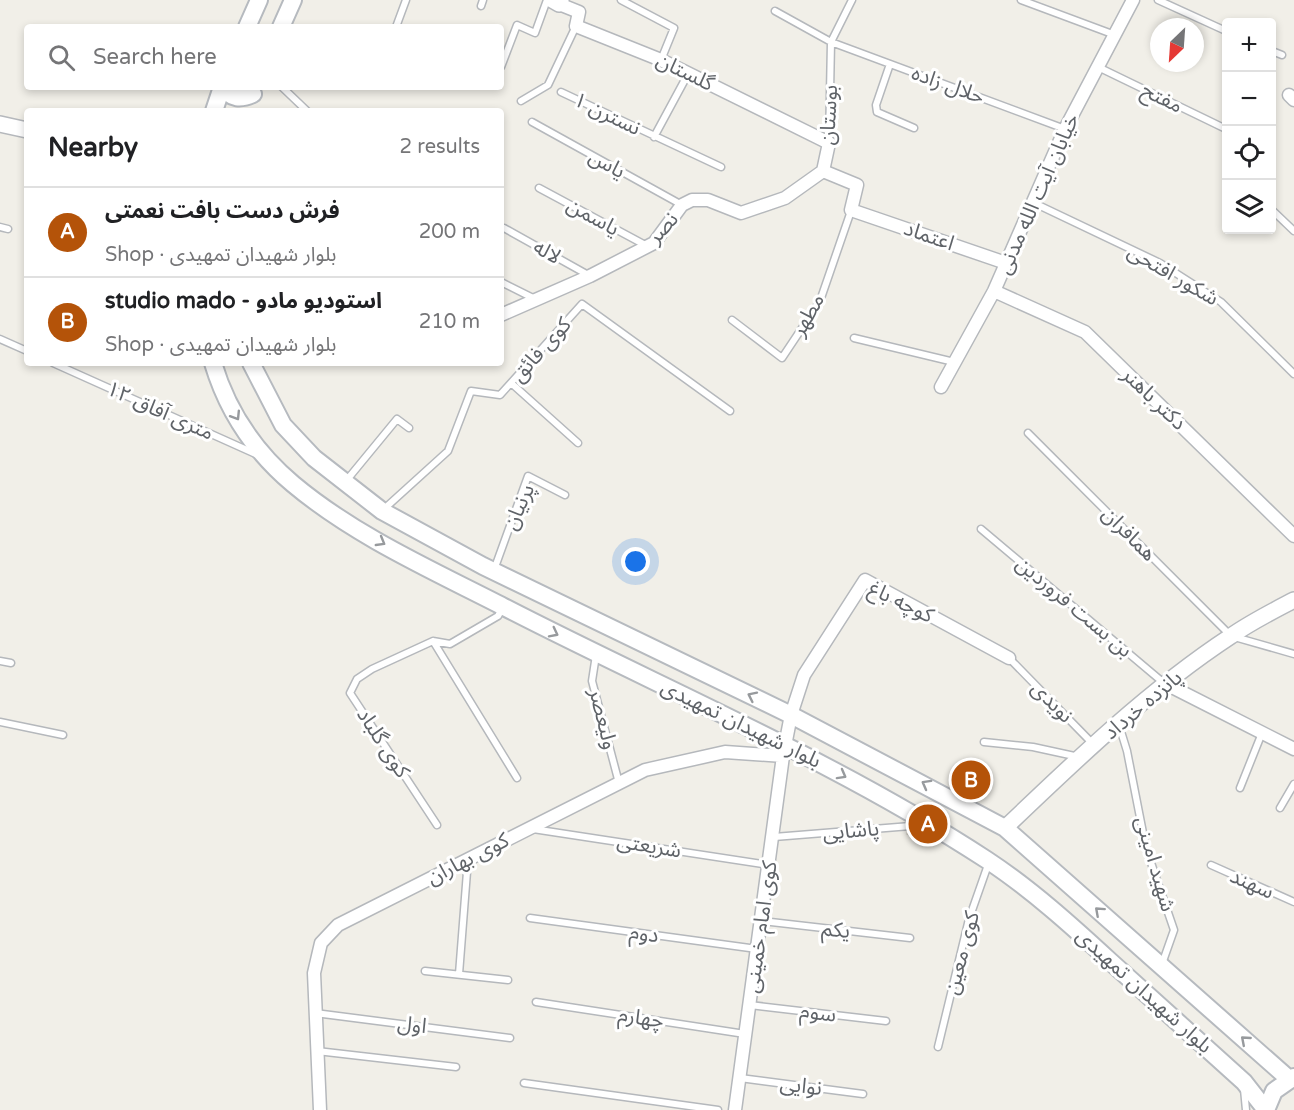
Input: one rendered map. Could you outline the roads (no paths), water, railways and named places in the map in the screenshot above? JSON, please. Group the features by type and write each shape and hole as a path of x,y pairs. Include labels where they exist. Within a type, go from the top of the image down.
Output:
{"main road":[{"path":"248,24 259,0"},
{"path":"282,24 293,0"},
{"path":"215,108 222,90"},
{"path":"225,90 236,98 255,90"},
{"path":"249,108 255,90"},
{"name":"بلوار شهیدان تمهیدی","path":"214,366 222,393 246,433 267,459 294,485 337,516 420,564 928,824 989,861 1066,921 1244,1082 1266,1110"},
{"name":"بلوار شهیدان تمهیدی","path":"253,366 283,425 343,484 381,512 493,571 791,715 1005,828 1161,967 1292,1078"},
{"path":"1266,1110 1274,1091 1292,1078"}],"street":[{"name":"خیابان آیت الله مدنی","path":"941,387 994,291 1065,129 1133,0"},
{"path":"555,1 579,12 576,26"},
{"name":"گلستان","path":"576,26 661,60 829,143"},
{"path":"0,124 24,129"},
{"name":"بوستان","path":"829,143 823,171 857,185 851,210"},
{"name":"نصر","path":"504,313 534,298 590,276 654,243 682,205 692,200 708,200 741,213 785,198 823,171"},
{"name":"اعتماد","path":"851,210 1006,263"},
{"name":"دکتر باهنر","path":"994,291 1084,332 1294,536"},
{"name":"کوچه باغ","path":"791,715 804,675 865,579 1009,658"},
{"name":"پانزده خرداد","path":"1005,828 1080,757 1166,684 1231,636 1294,600"},
{"path":"1166,684 1294,748"},
{"name":"کوی امام خمینی","path":"735,1110 774,837 784,749 791,715"},
{"name":"کوی بهاران","path":"320,1110 314,1013 316,957 329,933 338,925 645,770 725,753 784,749"}],"lane":[{"path":"397,24 406,0"},
{"path":"621,0 674,28 661,60"},
{"name":"بوستان","path":"829,143 831,42 852,0"},
{"path":"1021,0 1115,36"},
{"path":"1158,0 1222,28"},
{"path":"504,59 517,26 535,33 555,1"},
{"name":"حلال زاده","path":"775,11 831,42 1065,129"},
{"path":"521,101 548,85 576,26"},
{"path":"1276,53 1282,55"},
{"path":"890,64 876,105 877,112 914,128"},
{"name":"مفتح","path":"1098,67 1222,127"},
{"name":"نسترن ۱","path":"654,137 688,74"},
{"path":"285,90 304,108"},
{"name":"نسترن ۱","path":"561,92 721,167"},
{"name":"یاس","path":"532,122 682,205"},
{"name":"یاسمن","path":"539,188 647,247"},
{"name":"شکور افتحی","path":"1034,203 1161,263 1221,302 1294,374"},
{"name":"مطهر","path":"732,320 782,358 820,301 851,210"},
{"path":"1276,214 1294,231"},
{"path":"0,227 8,229"},
{"name":"لاله","path":"504,228 590,276"},
{"path":"504,283 534,298"},
{"name":"کوی فائق","path":"381,512 448,451 471,391 500,395 582,304 730,411"},
{"path":"855,338 954,362"},
{"path":"0,339 24,350"},
{"name":"۱۲ متری آفاق","path":"60,366 267,459"},
{"path":"511,383 578,443"},
{"path":"343,484 398,419 408,428"},
{"name":"همافران","path":"1028,433 1231,636"},
{"name":"پرنیان","path":"493,571 528,476 565,495"},
{"name":"بن بست فروردین","path":"981,529 1166,684"},
{"name":"کوی گلباد","path":"437,825 350,693 357,679 372,669 433,641 450,644 498,616 503,606"},
{"path":"1231,636 1294,654"},
{"path":"433,641 517,778"},
{"name":"ولیعصر","path":"597,654 592,681 620,783"},
{"name":"نویدی","path":"1009,658 1094,745"},
{"path":"0,661 11,663"},
{"path":"0,722 63,735"},
{"name":"شهید امینی","path":"1119,725 1127,751 1146,848 1174,930 1161,967"},
{"path":"1240,788 1262,733"},
{"path":"984,742 1033,747 1080,757"},
{"path":"1280,808 1294,784"},
{"name":"پاشایی","path":"774,837 928,824"},
{"name":"شریعتی","path":"528,828 770,865"},
{"path":"459,974 468,858"},
{"name":"کوی معین","path":"938,1047 969,919 989,861"},
{"name":"سهند","path":"1211,865 1294,902"},
{"name":"دوم","path":"530,918 758,949"},
{"name":"یکم","path":"762,921 910,938"},
{"path":"425,971 508,980"},
{"name":"چهارم","path":"537,1002 746,1035"},
{"name":"سوم","path":"750,1005 886,1021"},
{"name":"اول","path":"314,1013 510,1038"},
{"path":"316,1051 456,1067"},
{"name":"نوایی","path":"740,1078 863,1095"},
{"path":"1244,1082 1246,1110"},
{"path":"524,1083 718,1110"}],"place":[{"name":"studio mado - استودیو مادو","path":"971,780"},
{"name":"فرش دست بافت نعمتی","path":"928,824"}]}
